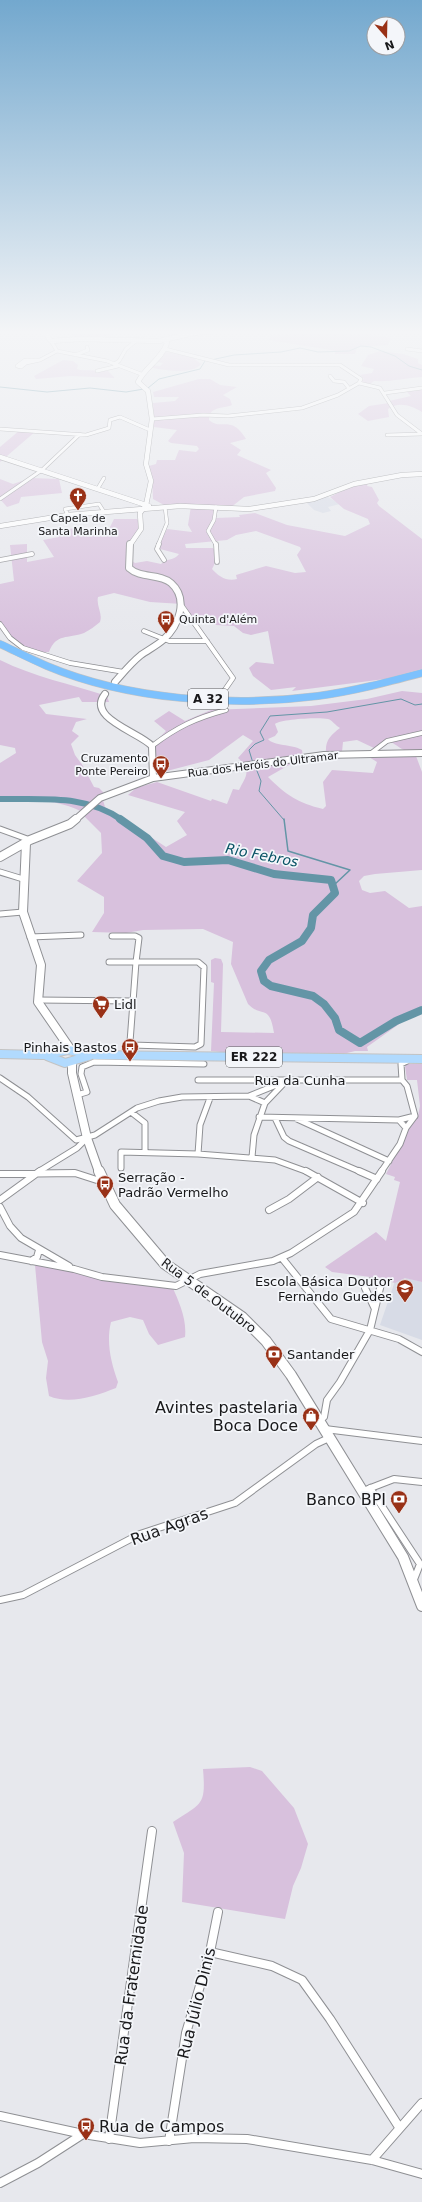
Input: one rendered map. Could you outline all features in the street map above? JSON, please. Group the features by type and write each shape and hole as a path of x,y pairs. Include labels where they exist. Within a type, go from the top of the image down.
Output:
{"highway":[{"name":"A 32","path":"0,644 56,671 82,679 157,694 201,699 256,700 333,694 380,685 422,673"},
{"name":"A 32","path":"0,651 48,672 95,687 152,698 207,704 263,704 339,698 384,690 422,679"}],"main road":[{"name":"ER 222","path":"0,1054 417,1059"}],"street":[{"path":"60,433 92,434 96,433"},
{"path":"115,682 141,656 163,640 176,622 182,606 181,596 171,583 162,578 140,575 130,568 130,544 141,530 139,516 141,509 146,505 151,481 146,464 150,433"},
{"path":"0,498 42,470 80,434"},
{"path":"387,435 422,434"},
{"path":"0,456 154,508"},
{"path":"0,526 68,515 194,505 249,509 314,499 354,484 422,474"},
{"path":"98,488 104,478"},
{"path":"68,515 66,509 92,504 100,504 104,512"},
{"path":"164,560 157,549 166,525 168,512 166,507"},
{"path":"216,507 214,520 208,530 214,537 217,545 218,562"},
{"path":"0,560 32,554"},
{"path":"182,606 234,678 224,691"},
{"path":"0,624 10,638 23,648 53,656 70,663 124,672"},
{"path":"144,631 163,640 169,641 207,641"},
{"path":"105,694 101,699 100,707 107,718 146,740 152,746 153,778"},
{"path":"152,746 176,728 203,716 226,710"},
{"path":"370,754 375,747 386,740 422,732"},
{"name":"Rua dos Heróis do Ultramar","path":"0,857 28,842 70,824 100,798 153,778 324,755 422,753"},
{"path":"0,829 28,842 23,879 23,912 30,937 41,965 39,1002 64,1041 67,1056"},
{"path":"0,872 23,879"},
{"path":"0,914 23,912"},
{"path":"30,937 81,935"},
{"path":"108,962 136,962 198,962 204,967 202,1041 195,1047 132,1045 133,1003 136,962 138,937 112,936"},
{"path":"39,1002 133,1003"},
{"path":"64,1041 98,1055"},
{"name":"Rua 5 de Outubro","path":"67,1056 88,1138 102,1182 114,1205 165,1264 252,1325 291,1375 324,1429 366,1490 403,1557 422,1606"},
{"path":"415,1116 407,1086 402,1080 401,1064 417,1059"},
{"path":"77,1095 87,1092 81,1074 82,1067 94,1062 204,1064"},
{"path":"0,1078 28,1097 76,1140 88,1138"},
{"name":"Rua da Cunha","path":"198,1080 402,1080"},
{"path":"0,1200 36,1173 77,1148 88,1138 131,1112 158,1101 182,1097 210,1098 249,1096 286,1081"},
{"path":"252,1158 254,1135 265,1103 286,1081"},
{"path":"249,1096 265,1103"},
{"path":"198,1154 199,1127 202,1115 210,1098"},
{"path":"131,1112 145,1123 145,1151"},
{"path":"259,1117 399,1120 415,1116"},
{"path":"0,1255 74,1269 102,1277 176,1286 189,1281 200,1274 282,1258 354,1212 363,1202 400,1144 406,1128 415,1116"},
{"path":"275,1118 284,1137 289,1141 377,1179"},
{"path":"294,1118 389,1160"},
{"path":"311,1118 311,1125"},
{"path":"399,1120 406,1128"},
{"path":"121,1168 121,1152 145,1151 252,1158 287,1164 318,1177 363,1202"},
{"path":"0,1174 75,1173 102,1182"},
{"path":"268,1210 289,1199 318,1177"},
{"path":"0,1207 7,1216 10,1226 29,1244 74,1269"},
{"path":"31,1261 37,1256 39,1250"},
{"path":"282,1258 331,1319 399,1339 422,1352"},
{"path":"375,1308 370,1330 340,1382 327,1400 324,1429 422,1441"},
{"name":"Rua Agras","path":"0,1600 23,1595 140,1534 235,1503 316,1444 324,1429"},
{"path":"366,1490 386,1480 398,1477 422,1482"},
{"name":"Rua da Fraternidade","path":"109,2139 152,1831"},
{"name":"Rua Júlio Dinis","path":"169,2141 186,2033 210,1952 218,1912"},
{"path":"210,1952 272,1966 302,1980 330,2019 399,2127"},
{"path":"372,2160 399,2127 422,2103"},
{"path":"0,2116 83,2134 140,2143 194,2138 247,2139 372,2160 422,2174"},
{"path":"0,2183 38,2163 83,2134"}],"shaded area":[{"path":"17,433 34,433 0,462 0,447"},
{"path":"175,433 242,433 246,439 230,443 241,450 237,455 271,470 266,473 276,488 275,491 244,497 230,508 218,509 216,518 240,517 239,515 255,513 287,525 345,536 370,524 368,519 344,509 330,497 351,486 368,483 367,486 372,487 379,500 377,503 379,506 422,539 422,669 385,679 292,691 296,687 271,690 253,676 249,668 256,662 274,664 268,631 251,635 243,633 234,626 216,625 194,619 182,604 150,602 114,593 98,597 101,616 100,622 84,633 59,639 55,642 49,652 32,650 20,646 15,642 0,625 0,584 14,581 10,545 27,544 27,562 54,557 43,540 59,537 57,531 75,528 80,532 109,529 114,519 137,519 143,527 142,531 131,543 132,561 135,563 147,561 161,564 175,558 179,554 160,549 159,545 167,529 192,532 188,525 191,506 164,505 153,499 152,477 149,466 156,464 157,460 175,460 179,450 196,452 199,449 197,446 171,443 168,441","holes":["256,531 300,547 301,549 297,555 306,572 295,573 266,566 236,575 237,579 230,580 220,576 212,569 216,558 216,553 213,548 186,548 185,544 227,540 236,535"]},
{"path":"31,478 59,479 62,493 21,497 19,503 7,507 0,499 0,479 13,484"},
{"path":"326,496 340,504 328,507 331,511 323,513 314,510 305,501"},
{"path":"0,660 39,676 107,696 109,702 82,702 79,697 39,705 46,714 87,719 76,722 72,731 79,736 71,744 75,755 83,766 94,787 99,788 106,795 103,800 105,807 166,847 187,835 177,821 185,812 128,795 136,788 157,782 211,801 212,799 227,804 233,789 239,790 246,774 245,767 238,758 253,741 243,735 209,760 163,772 152,772 152,745 166,731 154,721 169,711 185,721 211,710 311,706 367,699 402,691 422,693 422,753 406,751 391,742 385,742 374,748 357,740 343,742 342,752 326,753 326,745 329,738 340,728 328,719 317,718 285,721 275,724 278,732 275,736 268,739 274,743 302,750 303,757 268,777 293,798 323,809 326,806 323,782 332,770 373,773 377,762 369,757 416,756 422,772 422,870 375,874 364,876 359,881 362,890 370,893 385,891 409,908 422,906 422,1013 402,1022 367,1047 368,1051 355,1051 339,1055 231,1053 211,1051 214,983 211,982 211,960 215,958 221,959 223,964 221,1032 274,1033 268,1015 258,1011 248,1004 231,964 233,942 203,929 143,930 126,933 92,932 104,913 104,897 77,881 102,853 101,833 84,816 87,814 69,806 44,801 0,800 0,763 16,753 15,748 0,745"},
{"path":"408,1064 422,1064 422,1282 405,1278 395,1283 378,1278 332,1272 325,1267 376,1232 386,1241 400,1182 394,1180 395,1177 386,1174 410,1126 418,1116 420,1106 417,1080 407,1080 405,1066"},
{"path":"35,1265 130,1284 172,1286 184,1317 185,1337 158,1345 149,1334 143,1320 130,1317 111,1322 109,1345 111,1360 118,1382 116,1388 100,1394 74,1400 57,1399 49,1396 46,1378 48,1361 42,1342"},
{"name":"Escola Básica Doutor Fernando Guedes","path":"407,1278 422,1282 422,1340 380,1325 395,1281"},
{"path":"250,1767 262,1771 294,1808 308,1844 301,1868 293,1886 285,1919 182,1902 184,1853 173,1822 196,1807 200,1802 204,1790 203,1769"}],"waterway":[{"path":"253,763 249,750 255,744 264,740 260,732 270,716 327,712 401,699 415,705 422,704"},
{"path":"255,766 261,781 259,791 284,820"},
{"name":"Rio Febros","path":"0,799 48,799 79,802 94,806 122,820"},
{"name":"Rio Febros","path":"120,819 147,838 163,856 184,862 228,860 274,874 331,880 335,893 313,915 311,928 302,941 269,960 261,971 264,981 271,986 313,996 324,1004 335,1018 339,1030 360,1043 396,1021 422,1010"},
{"path":"284,819 288,851 350,870 334,885"}],"place":[{"name":"Capela de Santa Marinha","path":"78,511"},
{"name":"Quinta d'Além","path":"166,634"},
{"name":"Cruzamento Ponte Pereiro","path":"161,779"},
{"name":"Lidl","path":"101,1019"},
{"name":"Pinhais Bastos","path":"130,1062"},
{"name":"Serração - Padrão Vermelho","path":"105,1199"},
{"name":"Escola Básica Doutor Fernando Guedes","path":"405,1303"},
{"name":"Santander","path":"274,1369"},
{"name":"Avintes pastelaria Boca Doce","path":"311,1431"},
{"name":"Banco BPI","path":"399,1514"},
{"name":"Rua de Campos","path":"86,2141"}]}
